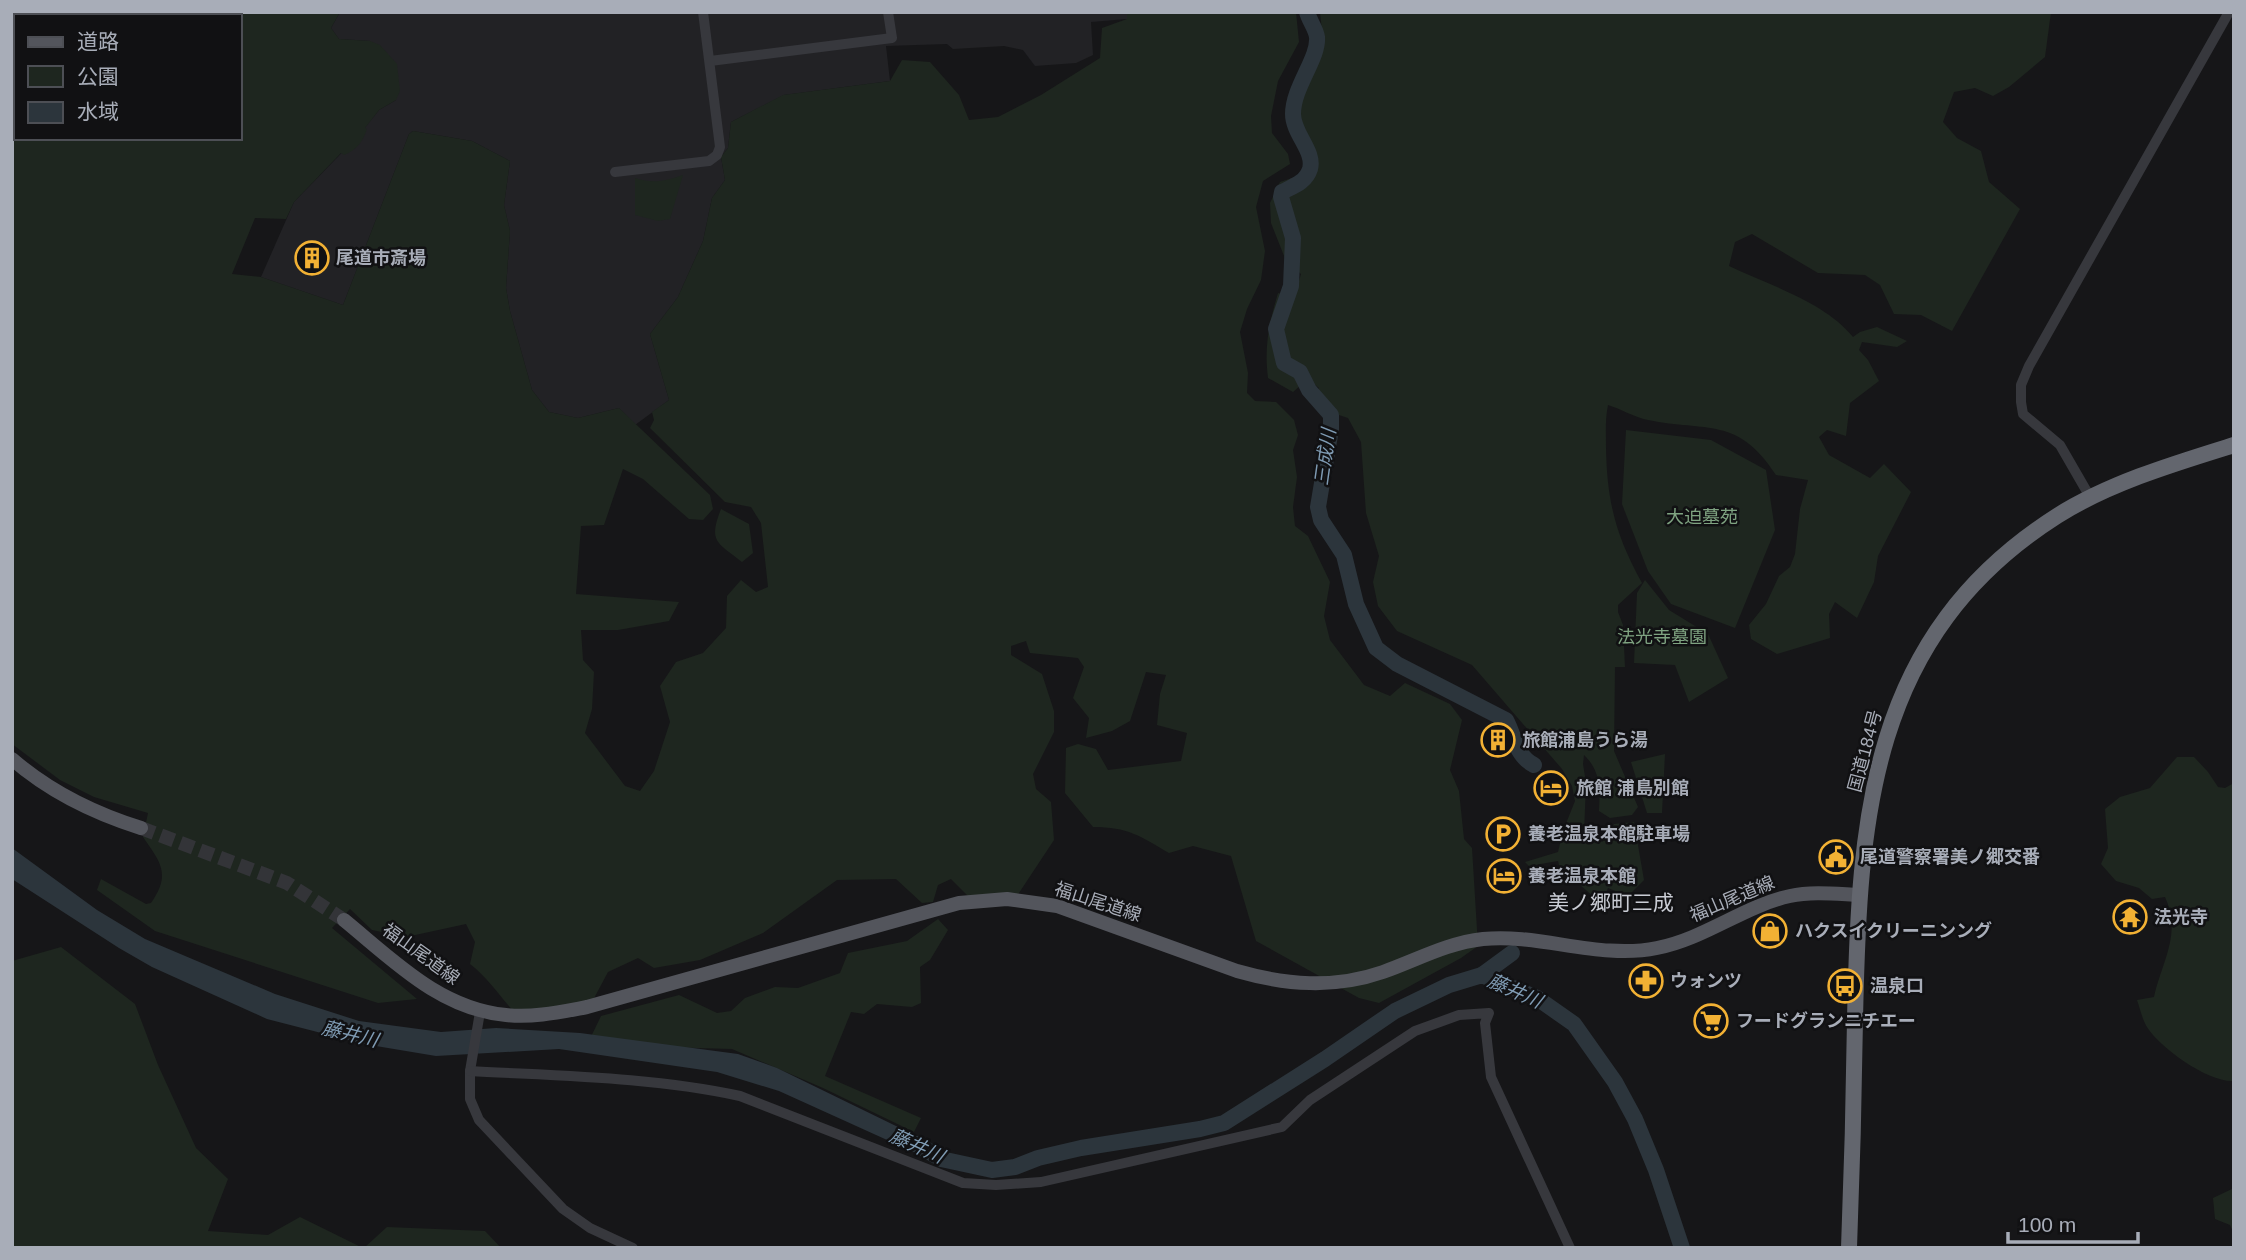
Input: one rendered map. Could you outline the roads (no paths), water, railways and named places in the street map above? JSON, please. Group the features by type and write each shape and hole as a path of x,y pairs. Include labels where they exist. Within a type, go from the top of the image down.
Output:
{"highway":[{"name":"国道184号","path":"1849,1248 1859,895 1873,786 1886,737 1904,691 1950,612 1978,579 2016,545 2090,497 2189,459 2234,445"}],"main road":[{"path":"12,760 75,803 101,816 141,828"},
{"name":"福山尾道線","path":"344,920 420,982 478,1017 544,1015 587,1007 959,903 981,900 1007,899 1057,906 1237,971 1266,979 1322,984 1353,980 1382,972 1437,949 1486,939 1606,950 1656,949 1681,942 1744,912 1790,896 1814,893 1859,895"}],"street":[{"path":"615,172 709,161 717,155 720,147 703,12"},
{"path":"710,61 892,38 888,12"},
{"path":"2090,497 2064,449 2023,414 2021,385 2229,12"},
{"path":"470,1066 706,1088 740,1096 963,1183 1017,1185 1041,1182 1282,1127 1310,1100 1415,1031 1459,1015 1489,1013 1485,1023 1491,1077 1570,1248"},
{"path":"478,1017 470,1066 470,1099 479,1120 563,1209 590,1228 633,1248"}],"water":[{"path":"12,848 97,910 145,939 275,994 359,1021 441,1032 496,1028 580,1033 738,1054 777,1068 937,1146 929,1159 779,1091 717,1072 559,1049 436,1056 364,1044 267,1019 152,967 12,879"}],"waterway":[{"name":"三成川","path":"1307,12 1317,37 1317,45 1297,94 1293,114 1296,128 1311,162 1306,177 1282,192 1281,197 1293,238 1291,286 1276,329 1284,363 1300,372 1309,390 1331,415 1318,507 1321,520 1344,555 1356,604 1376,648 1397,664 1506,720 1523,757 1534,765"},
{"name":"三成川","path":"1482,975 1512,953"},
{"name":"藤井川","path":"916,1144 941,1159 992,1170 1015,1167 1038,1158 1081,1148 1224,1123 1395,1011 1449,985 1482,975 1537,998 1574,1024 1615,1082 1635,1119 1656,1170 1682,1248"}],"tunnel":[{"path":"141,828 287,883 344,920"}],"place":[{"name":"尾道市斎場","path":"312,258"},
{"name":"旅館浦島うら湯","path":"1498,740"},
{"name":"旅館 浦島別館","path":"1551,788"},
{"name":"養老温泉本館駐車場","path":"1503,834"},
{"name":"尾道警察署美ノ郷交番","path":"1836,857"},
{"name":"養老温泉本館","path":"1504,876"},
{"name":"法光寺","path":"2130,917"},
{"name":"ハクスイクリーニンング","path":"1770,931"},
{"name":"ウォンツ","path":"1646,981"},
{"name":"温泉口","path":"1845,986"},
{"name":"フードグランニチエー","path":"1711,1021"}],"district":[{"name":"美ノ郷町三成","path":"1611,902"}],"park label":[{"name":"大迫墓苑","path":"1702,517"},
{"name":"法光寺墓園","path":"1662,637"}]}
